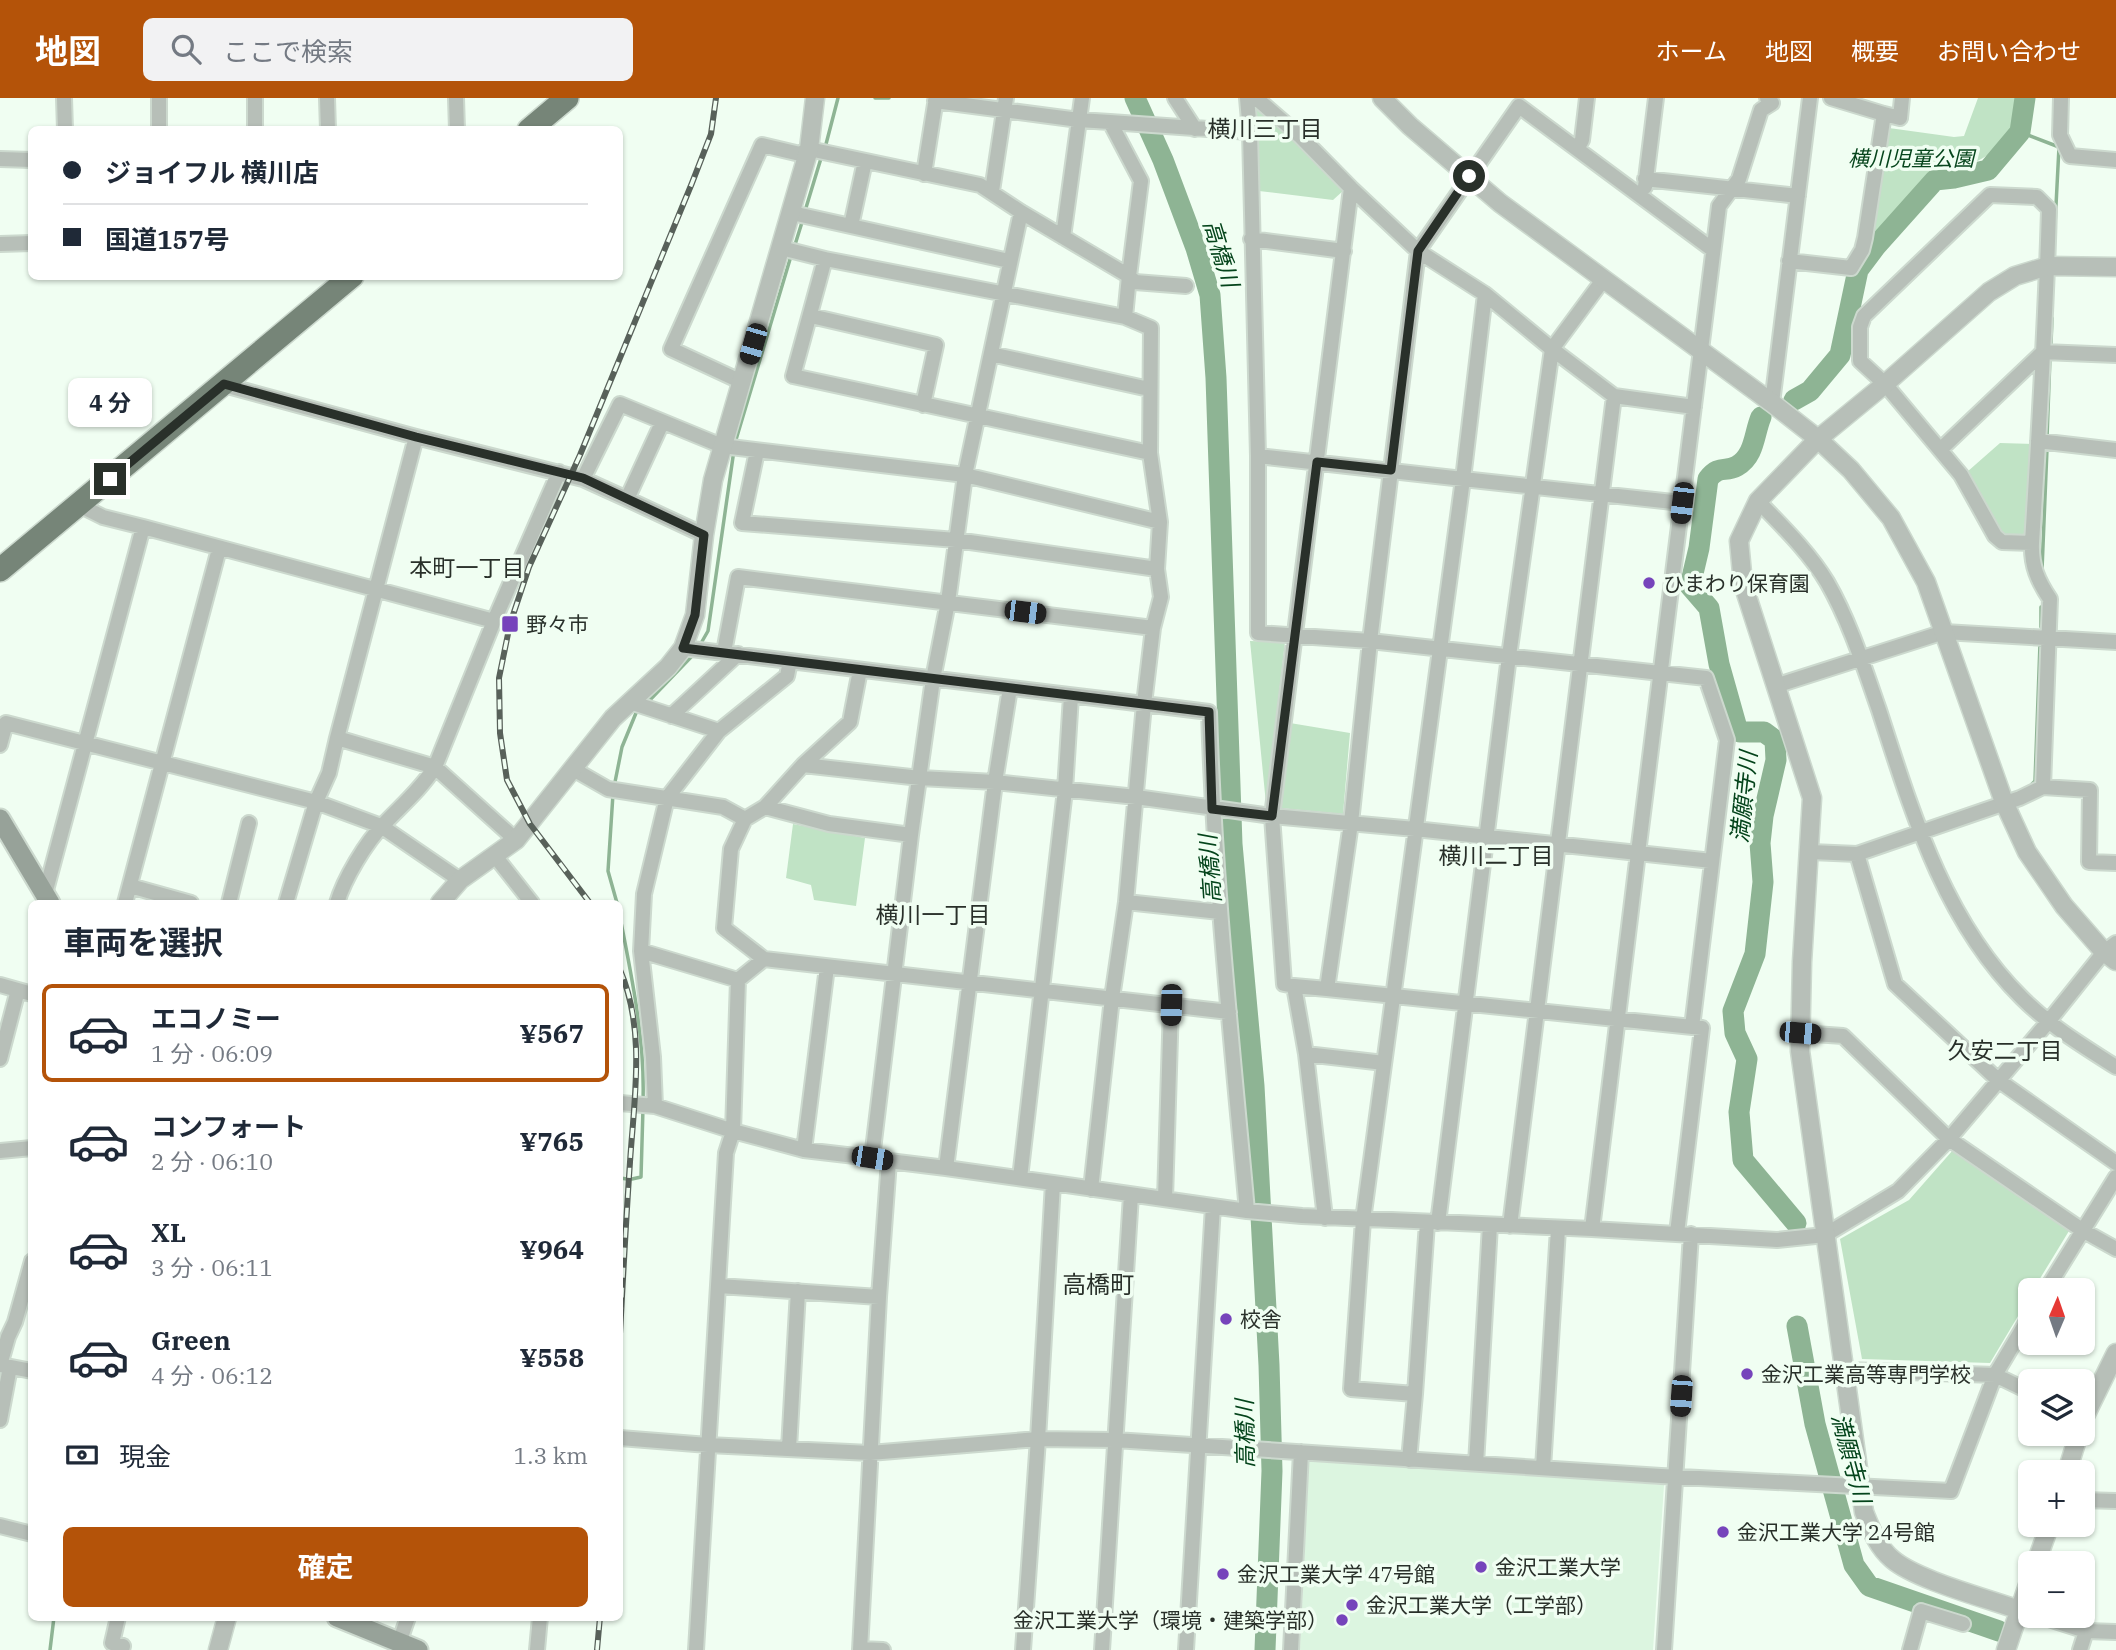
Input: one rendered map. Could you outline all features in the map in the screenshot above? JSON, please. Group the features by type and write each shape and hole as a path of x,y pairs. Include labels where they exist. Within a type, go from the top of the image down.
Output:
{"highway":[{"path":"534,126 567,98"},
{"path":"0,570 224,384 330,285"}],"main road":[{"path":"0,819 48,899"},
{"path":"346,1621 408,1647"}],"street":[{"path":"64,98 65,126"},
{"path":"159,98 159,126"},
{"path":"255,98 255,126"},
{"path":"327,98 328,126"},
{"path":"456,98 457,126"},
{"path":"692,649 704,535 729,447 742,382 790,250 819,151 815,98"},
{"path":"1063,237 1082,98"},
{"path":"1175,98 1188,128"},
{"path":"1247,98 1258,456 1258,633 1370,641 1706,678 1727,740 1692,1027"},
{"path":"1256,98 1301,137 1418,251 1485,293 1614,396 1693,407"},
{"path":"623,1103 647,1105 804,1150 1247,1211 1325,1218 1777,1240 1825,1235 1898,1191 1949,1139 2112,952 2064,906 2027,852 2004,802 1926,582 1891,518 1851,470 1772,402 1500,203 1410,126 1382,98"},
{"path":"1577,149 1582,140 1587,98"},
{"path":"1643,199 1656,98"},
{"path":"1772,402 1810,98"},
{"path":"1831,98 1900,118 1902,98"},
{"path":"2061,98 2060,135 2070,156 2116,160"},
{"path":"924,174 936,99 1005,104 1079,120 1250,132"},
{"path":"1592,1229 1718,206 1739,180 1761,110 1773,100"},
{"path":"1327,989 1352,823 1370,641 1418,251 1516,101 1713,250"},
{"path":"992,191 1005,104"},
{"path":"1789,261 1850,268 1862,250 1884,114"},
{"path":"1113,123 1142,181 1125,317"},
{"path":"742,382 671,349 762,145 800,154 819,151 981,185 1135,282 1186,286"},
{"path":"0,159 28,159"},
{"path":"851,226 865,161"},
{"path":"1646,179 1798,196"},
{"path":"1351,188 1294,635 1267,816 1284,984 1702,1028 1684,1234 1676,1477 1664,1650"},
{"path":"2032,543 2002,542 1995,536 1961,475 1885,384 1860,361 1860,327 1864,316 1990,195 2037,197 2049,209 2032,543 2036,578 2050,599 2042,787"},
{"path":"872,1158 933,679 948,602 965,475 1021,212"},
{"path":"800,215 1009,261"},
{"path":"1251,239 1344,251"},
{"path":"0,244 28,243"},
{"path":"790,250 1125,317 1150,328 1150,453 1160,522 1157,569 1161,597 1153,628 1144,704 1126,902 1112,998 1091,1189"},
{"path":"2018,1609 1911,1572 1891,1559 1875,1538 1864,1512 1800,1033 1812,799 1743,584 1739,541 1758,501 1818,439 1989,292 2015,276 2048,266 2116,267 2116,253"},
{"path":"825,259 793,376 1150,453"},
{"path":"1409,1460 1432,1223 1466,1004 1509,656 1552,349 1603,280"},
{"path":"1415,1394 1351,1390 1363,1220 1463,479 1485,293"},
{"path":"811,316 936,345 923,405"},
{"path":"1940,450 2043,352 2116,355"},
{"path":"991,354 1149,389"},
{"path":"224,384 416,437 583,478 704,535"},
{"path":"1510,1226 1614,396"},
{"path":"583,478 620,404 662,423 729,447 965,475 1160,522"},
{"path":"627,499 662,423"},
{"path":"287,900 316,802 329,773 416,437"},
{"path":"2038,441 2116,450"},
{"path":"757,451 742,523 956,541 1157,569"},
{"path":"1258,456 1682,503"},
{"path":"338,900 342,884 381,826 425,782 435,767 494,621 559,472"},
{"path":"1758,501 1806,553 1826,580 1862,659 1919,831 1959,915 2020,997 2048,1023 2116,1068"},
{"path":"79,505 103,516 219,549 494,621"},
{"path":"48,899 85,744 143,527"},
{"path":"126,900 219,549"},
{"path":"671,716 731,653 737,577 1153,628"},
{"path":"1775,686 1944,632 2116,642"},
{"path":"443,900 460,880 516,840 613,718 668,667 692,649 1209,712 1212,809 1247,1211"},
{"path":"647,1105 653,1057 641,951 644,894 667,798 719,731 787,676 790,661"},
{"path":"860,670 850,722 803,765 765,807 745,819 731,849 724,928 764,959 1229,1012"},
{"path":"946,1168 968,984 1010,688"},
{"path":"1020,1178 1065,790 1071,696"},
{"path":"632,702 719,731"},
{"path":"0,746 6,723 316,802 381,826 460,880"},
{"path":"337,738 435,767 516,840"},
{"path":"803,765 920,778 995,782 1136,797 1267,816 1712,861"},
{"path":"573,769 612,791 723,807 745,819"},
{"path":"1811,852 1857,854 2042,787 2090,790 2089,862 2116,863"},
{"path":"765,807 829,824 912,835"},
{"path":"230,900 249,823"},
{"path":"1857,854 1895,984 1998,1080 2116,1163"},
{"path":"495,856 530,900"},
{"path":"130,886 180,900"},
{"path":"1126,902 1220,912"},
{"path":"641,951 738,980"},
{"path":"696,1650 726,1153 733,1131 738,980 764,959"},
{"path":"804,1150 827,967"},
{"path":"0,985 25,992 0,1059"},
{"path":"1294,986 1306,1054 1325,1218"},
{"path":"1165,1199 1171,1005"},
{"path":"1800,1033 1843,1036 1949,1139 2082,1230 2116,1249"},
{"path":"1306,1054 1384,1063"},
{"path":"0,1151 28,1148"},
{"path":"883,1650 860,1649 889,1161"},
{"path":"2053,1278 2116,1177"},
{"path":"1023,1650 1053,1183"},
{"path":"1102,1650 1131,1195"},
{"path":"1186,1650 1213,1206"},
{"path":"1476,1464 1490,1225"},
{"path":"1543,1468 1558,1228"},
{"path":"0,1420 3,1366 8,1337 28,1275"},
{"path":"719,1286 879,1297"},
{"path":"789,1448 798,1292"},
{"path":"623,1438 870,1453 1038,1439 1115,1440 1676,1477 1951,1491 1995,1375 2018,1337"},
{"path":"2095,1396 2116,1353"},
{"path":"3,1366 28,1370"},
{"path":"1846,1370 1995,1375 2018,1386"},
{"path":"1291,1650 1301,1452"},
{"path":"2095,1500 2116,1501"},
{"path":"0,1526 28,1533"},
{"path":"1910,1650 1922,1611 1963,1624"},
{"path":"117,1621 112,1643 123,1646 122,1650"},
{"path":"218,1650 226,1621"},
{"path":"408,1621 408,1647"},
{"path":"537,1650 540,1621"},
{"path":"2006,1650 2019,1628"},
{"path":"2076,1628 2116,1632"},
{"path":"2080,1650 2086,1631"}],"shaded area":[{"name":"金沢工業大学","path":"1309,1459 1664,1485 1653,1650 1300,1650"}],"green space":[{"path":"1252,98 1344,190 1333,200 1259,191"},
{"name":"横川児童公園","path":"1978,98 2017,98 2018,120 2006,141 1970,165 1933,175 1872,242 1889,128 1964,136"},
{"path":"2000,443 2034,444 2028,540 2001,536 1967,472"},
{"path":"1250,641 1285,642 1266,804"},
{"path":"1290,723 1350,733 1343,814 1280,808"},
{"path":"793,824 865,838 856,906 814,900 811,885 786,878"},
{"path":"1953,1150 2072,1226 2040,1278 2018,1278 2018,1316 1990,1363 1862,1359 1840,1239 1909,1200"}],"waterway":[{"path":"825,148 838,98"},
{"path":"875,98 889,98"},
{"name":"高橋川","path":"1135,98 1163,160 1196,248 1210,295 1216,378 1232,844 1254,1086 1269,1365 1272,1471 1265,1650"},
{"name":"満願寺川","path":"1794,400 1810,391 1840,355 1858,270 1876,246 1935,180 1988,170 2020,132 2025,98"},
{"path":"2020,132 2059,147 2055,225"},
{"path":"805,211 822,155"},
{"path":"794,248 803,219"},
{"path":"735,443 791,256"},
{"path":"2051,344 2052,318"},
{"path":"2047,438 2050,357"},
{"name":"満願寺川","path":"1761,417 1751,450 1743,462 1733,468 1719,470 1708,479 1699,548 1690,586 1709,608 1719,664 1737,728 1740,732 1764,732 1775,740 1776,760 1763,816 1760,843 1763,882 1755,954 1733,1011 1735,1033 1747,1059 1739,1112 1743,1160 1796,1223"},
{"path":"2042,570 2047,449"},
{"path":"700,645 708,631 734,450"},
{"path":"2041,607 2041,627"},
{"path":"2032,784 2035,781 2040,644"},
{"path":"646,704 694,654"},
{"path":"614,787 622,747 640,709"},
{"path":"613,794 608,871 616,900"},
{"path":"623,933 640,1031 643,1101"},
{"path":"632,1179 641,1177 643,1108"},
{"path":"623,1178 627,1179"},
{"name":"満願寺川","path":"1797,1326 1815,1424 1854,1565 1869,1586 1999,1631"},
{"path":"50,1650 54,1621"}],"railway":[{"path":"588,900 530,824 507,780 500,733 499,678 510,624 529,567 580,455 692,183 711,134 716,98"},
{"path":"623,979 633,1016 636,1041 623,1279"},
{"path":"597,1650 600,1621"}],"place":[{"name":"ひまわり保育園","path":"1649,583"},
{"name":"野々市","path":"510,624"},
{"name":"校舎","path":"1226,1319"},
{"name":"金沢工業高等専門学校","path":"1747,1374"},
{"name":"金沢工業大学 24号館","path":"1723,1532"},
{"name":"金沢工業大学","path":"1481,1567"},
{"name":"金沢工業大学 47号館","path":"1223,1574"},
{"name":"金沢工業大学（工学部）","path":"1352,1605"},
{"name":"金沢工業大学（環境・建築学部）","path":"1342,1620"}],"district":[{"name":"横川三丁目","path":"1265,128"},
{"name":"本町一丁目","path":"467,567"},
{"name":"横川二丁目","path":"1496,855"},
{"name":"横川一丁目","path":"933,914"},
{"name":"久安二丁目","path":"2005,1050"},
{"name":"高橋町","path":"1098,1284"}],"route":[{"path":"110,479 224,384 416,437 583,478 704,535 695,615 683,648 1209,712 1212,809 1272,816 1317,462 1391,470 1418,251 1469,176"}]}
